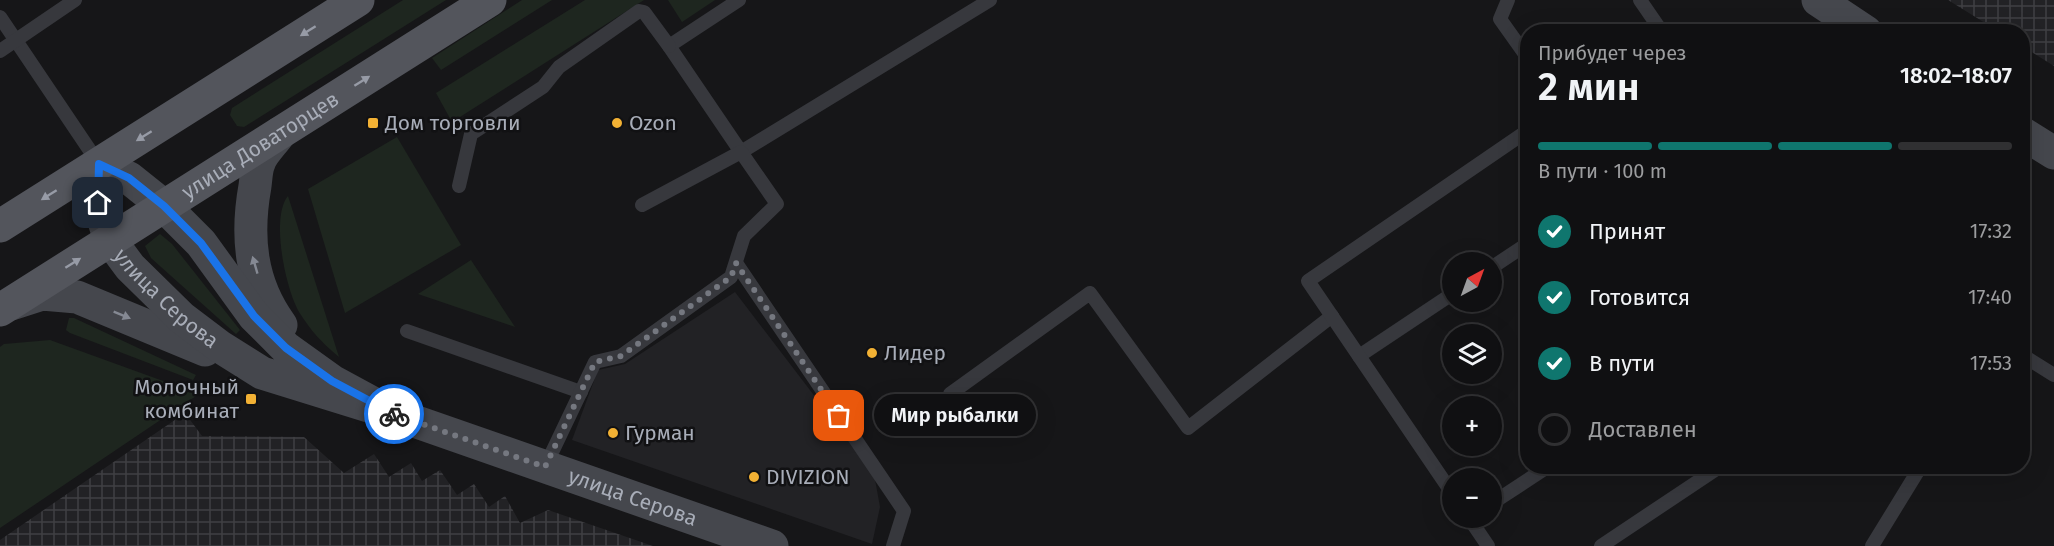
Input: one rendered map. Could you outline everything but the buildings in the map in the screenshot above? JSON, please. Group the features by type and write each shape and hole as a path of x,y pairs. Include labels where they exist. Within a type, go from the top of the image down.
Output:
{"main road":[{"path":"0,226 358,0"},
{"name":"улица Доваторцев","path":"3,308 490,0"},
{"path":"1818,0 1854,24"},
{"name":"улица Серова","path":"280,133 259,162 250,213 250,243 253,261 269,308 293,342 332,381"},
{"path":"2030,138 2054,153"},
{"name":"улица Серова","path":"262,373 219,346 182,318 130,267 110,240 98,203 99,164 129,178 164,206 201,243 254,316 286,348 332,381 391,413"},
{"name":"улица Серова","path":"3,308 42,294 77,297 262,373 391,413 772,546"}],"lane":[{"path":"0,51 75,0"},
{"path":"669,46 739,0"},
{"path":"642,205 741,152 990,0"},
{"path":"1508,0 1500,19 1520,47"},
{"path":"1640,0 1656,24"},
{"path":"459,186 471,134 543,87 559,67 639,11 644,12 669,46 777,204 744,237 731,277 621,356 595,362 545,467"},
{"path":"0,16 99,164"},
{"path":"1442,478 1308,281 1520,135"},
{"path":"1502,261 1520,249"},
{"path":"736,263 904,511 893,546"},
{"path":"950,394 1090,293 1188,428 1332,316"},
{"path":"1359,356 1442,301"},
{"path":"407,331 581,392"},
{"path":"2030,360 2054,375"},
{"path":"1502,497 1537,474"},
{"path":"1601,546 1708,474"},
{"path":"1872,546 1916,474"},
{"path":"1476,528 1488,546"}],"shaded area":[{"path":"403,0 446,0 244,127 237,126 230,115 232,108"},
{"path":"522,0 552,0 441,70 432,58"},
{"path":"585,0 644,0 452,122 436,93"},
{"path":"668,0 715,0 682,22"},
{"path":"1948,0 2054,0 2054,66 2030,51 2030,24 1987,24"},
{"path":"397,137 461,245 345,313 308,189"},
{"path":"288,196 339,357 308,325 299,312 289,288 280,236 280,220"},
{"path":"160,234 172,244 240,330 236,334 151,258 145,246"},
{"path":"471,260 515,327 418,294"},
{"path":"735,292 874,474 880,507 872,544 572,440 598,370 625,364"},
{"path":"69,318 74,318 196,375 193,380 70,333 66,330"},
{"path":"50,340 199,394 0,528 0,347 4,344"},
{"path":"185,413 202,436 304,437 344,473 374,454 389,477 411,463 422,481 440,470 457,495 474,484 489,507 505,496 520,523 548,510 653,546 0,546 0,540"}],"way so far":[{"path":"394,414 545,467 595,362 621,356 731,277 736,263 839,416"}],"place":[{"name":"Дом торговли","path":"373,123"},
{"name":"Ozon","path":"617,123"},
{"name":"Лидер","path":"872,353"},
{"name":"Молочный комбинат","path":"251,399"},
{"name":"Мир рыбалки","path":"839,416"},
{"name":"Гурман","path":"613,433"},
{"name":"DIVIZION","path":"754,477"}],"route":[{"path":"98,203 99,164 129,178 164,206 201,243 254,316 286,348 332,381 394,414"}]}
